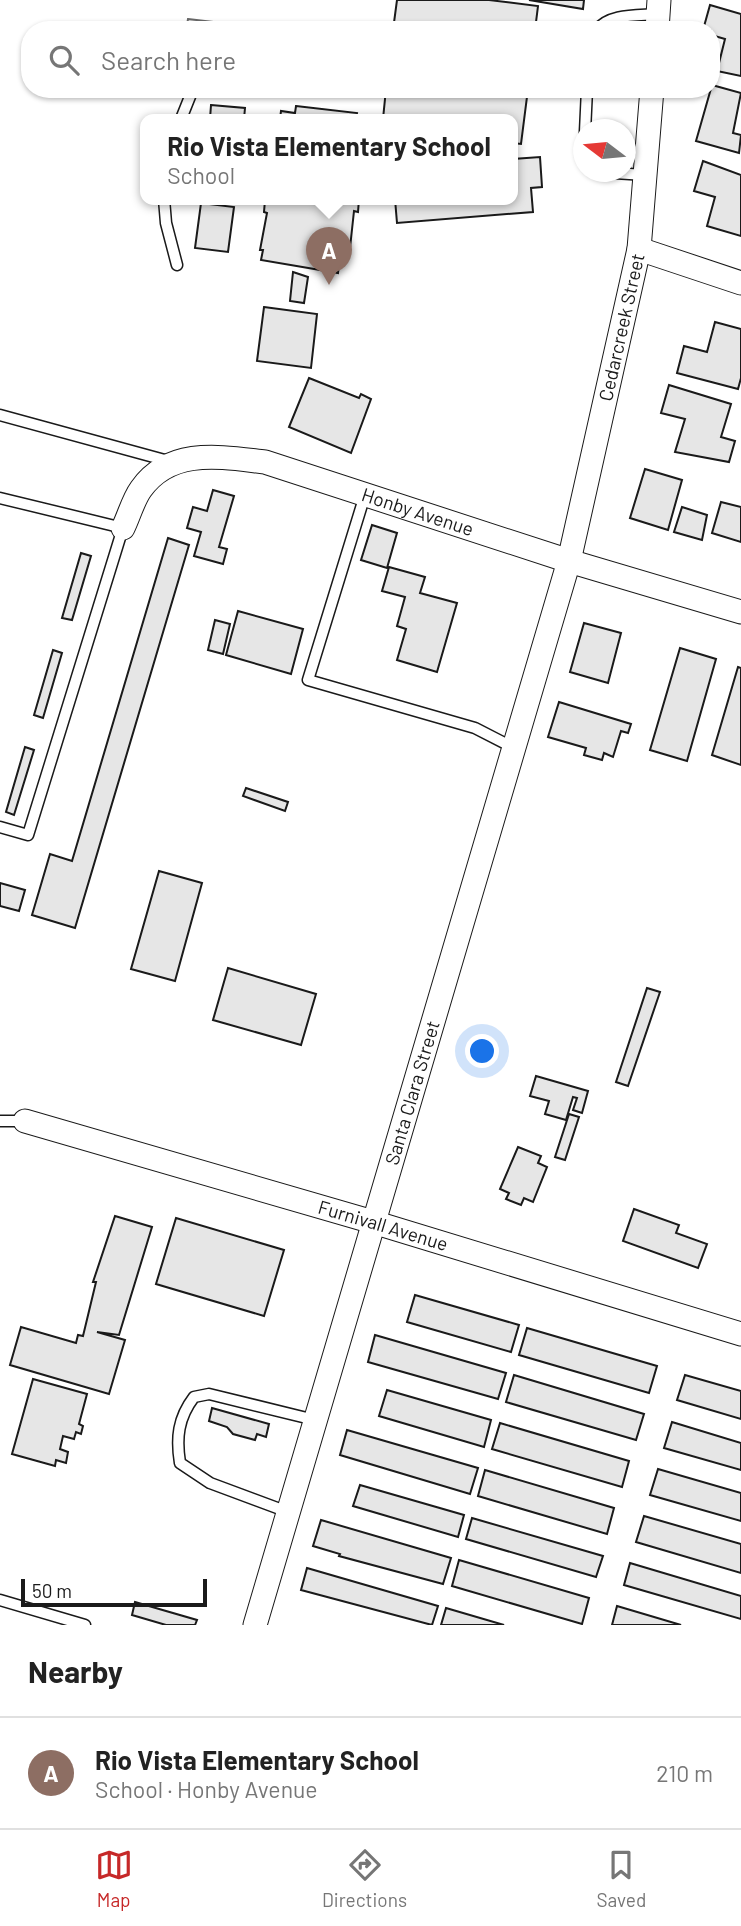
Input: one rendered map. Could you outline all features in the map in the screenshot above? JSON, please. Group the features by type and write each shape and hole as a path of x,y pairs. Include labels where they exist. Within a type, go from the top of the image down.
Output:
{"street":[{"name":"Cedarcreek Street","path":"569,561 639,249 651,98"},
{"path":"639,249 741,283"},
{"name":"Honby Avenue","path":"172,462 213,456 265,463 569,561 741,612"},
{"path":"123,528 141,488 172,462"},
{"name":"Santa Clara Street","path":"255,1625 569,561"},
{"name":"Furnivall Avenue","path":"25,1121 373,1222 741,1334"}],"lane":[{"path":"607,21 658,14"},
{"path":"585,119 586,98"},
{"path":"636,174 645,175"},
{"path":"164,205 166,223 177,265"},
{"path":"0,415 172,462"},
{"path":"365,495 308,680 475,728 514,748"},
{"path":"0,498 123,528 29,835 0,827"},
{"path":"0,1121 25,1121"},
{"path":"288,1512 210,1483 180,1463 176,1440 179,1425 194,1397 209,1394 315,1420"},
{"path":"0,1600 85,1625"}],"building":[{"path":"397,0 489,0 538,6 536,21 394,21"},
{"path":"529,0 584,0 583,9"},
{"path":"710,5 741,14 741,76 720,72 725,39 720,38 720,21 706,21"},
{"path":"720,87 741,93 733,133 741,135 739,153 696,141 708,98 720,98"},
{"path":"385,98 527,98 521,144 518,144 518,114 384,114"},
{"path":"211,105 245,108 244,114 210,114"},
{"path":"296,106 357,113 281,114 281,111 295,113"},
{"path":"540,157 542,187 531,188 533,212 397,223 396,205 518,205 518,159"},
{"path":"703,161 741,175 741,236 707,226 715,197 694,191"},
{"path":"201,205 234,207 228,252 195,248"},
{"path":"265,205 359,205 358,212 354,211 350,248 341,247 338,273 261,260 263,250 260,250 267,213 264,212"},
{"path":"293,272 308,277 304,303 290,301"},
{"path":"264,307 317,314 311,368 257,361"},
{"path":"715,322 741,329 741,378 738,389 677,373 684,346 707,352"},
{"path":"309,378 359,398 361,394 371,399 351,453 289,427"},
{"path":"669,385 731,404 721,437 735,441 729,462 675,452 685,419 661,413"},
{"path":"645,469 682,480 668,530 630,518"},
{"path":"213,490 234,496 219,547 227,549 223,564 194,556 201,532 187,528 193,507 207,511"},
{"path":"721,502 741,507 741,542 712,533"},
{"path":"682,507 707,515 702,540 674,532"},
{"path":"372,525 397,533 387,568 361,560"},
{"path":"168,538 189,545 75,928 32,915 50,854 72,861"},
{"path":"81,553 91,556 72,620 62,618"},
{"path":"389,567 425,577 420,593 457,603 437,672 397,660 406,629 397,626 405,597 382,591"},
{"path":"238,611 303,629 291,674 226,655"},
{"path":"215,620 230,624 223,654 208,650"},
{"path":"584,623 621,633 608,683 570,672"},
{"path":"680,648 716,659 687,761 650,750"},
{"path":"53,650 62,653 43,718 34,715"},
{"path":"738,667 741,668 741,765 712,755"},
{"path":"559,702 631,724 628,733 621,731 613,757 604,753 602,760 584,755 586,748 548,737"},
{"path":"25,747 34,750 14,815 6,812"},
{"path":"246,788 288,802 285,811 243,796"},
{"path":"159,871 202,883 175,981 131,969"},
{"path":"0,883 25,890 19,911 0,906"},
{"path":"228,968 316,994 301,1045 213,1020"},
{"path":"647,988 660,992 628,1086 616,1082"},
{"path":"536,1076 588,1091 582,1113 573,1110 577,1098 573,1097 566,1120 545,1114 549,1101 530,1096"},
{"path":"569,1114 579,1117 565,1160 555,1157"},
{"path":"518,1147 541,1156 538,1163 547,1167 533,1202 524,1198 521,1205 506,1199 509,1193 500,1189"},
{"path":"634,1209 679,1225 676,1233 707,1244 698,1268 623,1241"},
{"path":"115,1216 152,1227 119,1335 97,1332 125,1340 109,1394 10,1365 21,1327 76,1343 78,1335 83,1336 96,1282 93,1282"},
{"path":"176,1218 284,1250 264,1316 156,1284"},
{"path":"415,1295 519,1325 511,1352 407,1322"},
{"path":"527,1328 657,1366 649,1393 519,1355"},
{"path":"375,1335 506,1373 498,1399 368,1362"},
{"path":"514,1375 644,1414 636,1440 506,1402"},
{"path":"685,1375 741,1391 741,1419 677,1400"},
{"path":"33,1379 87,1394 79,1424 83,1426 81,1434 76,1432 74,1439 63,1436 60,1449 68,1452 66,1463 56,1460 55,1466 12,1454"},
{"path":"387,1390 491,1420 484,1447 379,1416"},
{"path":"212,1408 269,1424 266,1437 257,1434 255,1440 233,1434 227,1427 209,1421"},
{"path":"672,1422 741,1443 741,1470 664,1448"},
{"path":"500,1423 629,1461 622,1487 492,1449"},
{"path":"347,1430 478,1468 470,1494 340,1455"},
{"path":"658,1469 741,1493 741,1521 650,1495"},
{"path":"485,1470 614,1508 607,1534 478,1496"},
{"path":"360,1485 464,1515 458,1537 353,1506"},
{"path":"644,1516 741,1544 741,1573 636,1542"},
{"path":"472,1518 603,1556 596,1577 466,1539"},
{"path":"321,1520 451,1558 443,1584 339,1556 340,1554 313,1546"},
{"path":"459,1560 589,1598 582,1624 452,1586"},
{"path":"630,1563 741,1596 741,1619 624,1585"},
{"path":"307,1568 438,1606 432,1625 301,1590"},
{"path":"135,1602 197,1620 195,1625 166,1625 132,1615"},
{"path":"617,1606 681,1625 612,1625"},
{"path":"446,1608 504,1625 441,1625"}],"place":[{"name":"Rio Vista Elementary School","path":"329,285"}]}
